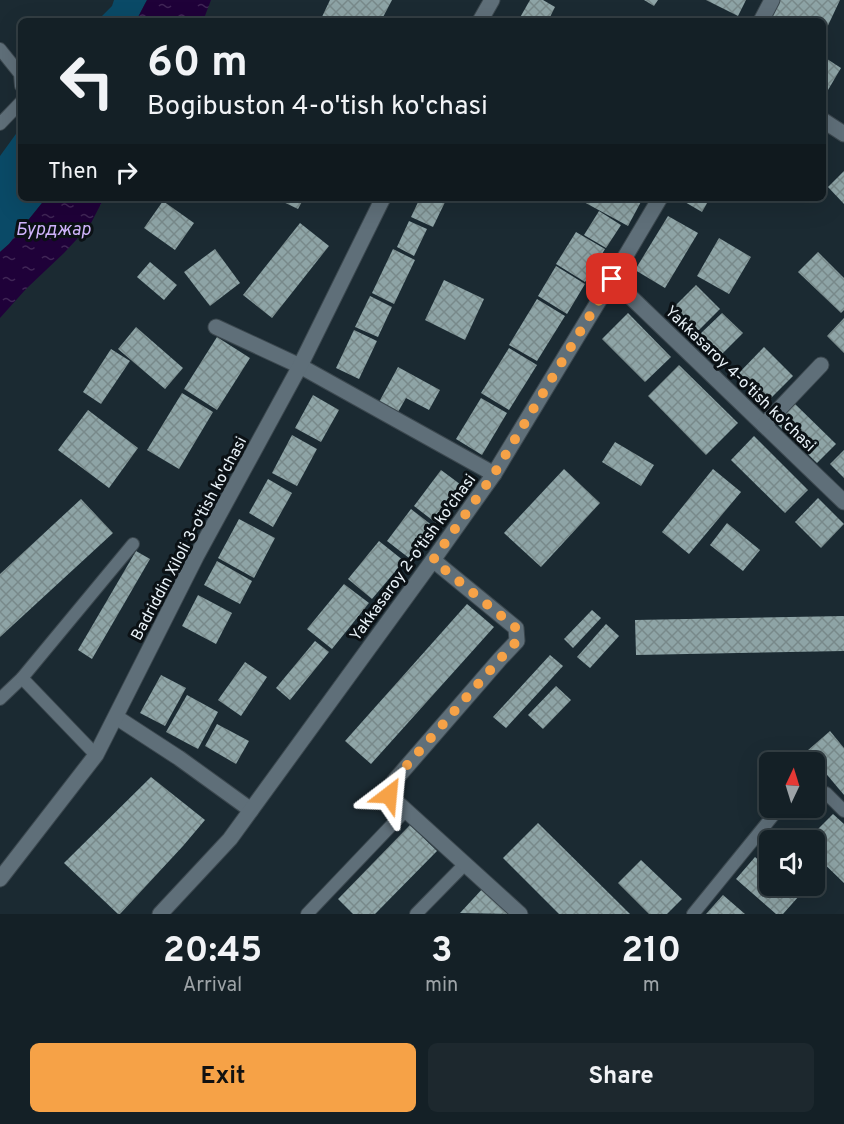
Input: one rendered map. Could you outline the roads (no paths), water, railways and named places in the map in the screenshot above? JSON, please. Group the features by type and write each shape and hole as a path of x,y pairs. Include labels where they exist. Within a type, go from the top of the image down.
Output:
{"street":[{"path":"482,18 492,0"},
{"path":"763,18 772,0"},
{"path":"826,122 844,134"},
{"name":"Badriddin Xiloli 3-o'tish ko'chasi","path":"0,879 96,755 196,557 300,366 382,201"},
{"name":"Yakkasaroy 2-o'tish ko'chasi","path":"160,914 230,839 494,474 658,201"},
{"name":"Yakkasaroy 4-o'tish ko'chasi","path":"612,279 844,502"},
{"path":"216,327 300,366 494,474"},
{"path":"764,425 821,364"},
{"path":"433,560 516,628 517,641 390,787 389,795 520,914"},
{"path":"116,717 179,758 251,810"}],"lane":[{"path":"0,49 18,72"},
{"path":"0,124 18,105"},
{"path":"0,699 22,678 133,544"},
{"path":"22,678 96,755"},
{"path":"825,793 844,811"},
{"path":"307,914 406,810"},
{"path":"693,914 771,818"},
{"path":"416,914 465,864"}],"water":[{"path":"147,0 211,0 204,18 138,18"},
{"name":"Бурджар","path":"44,201 102,201 90,225 0,318 0,252"}]}
